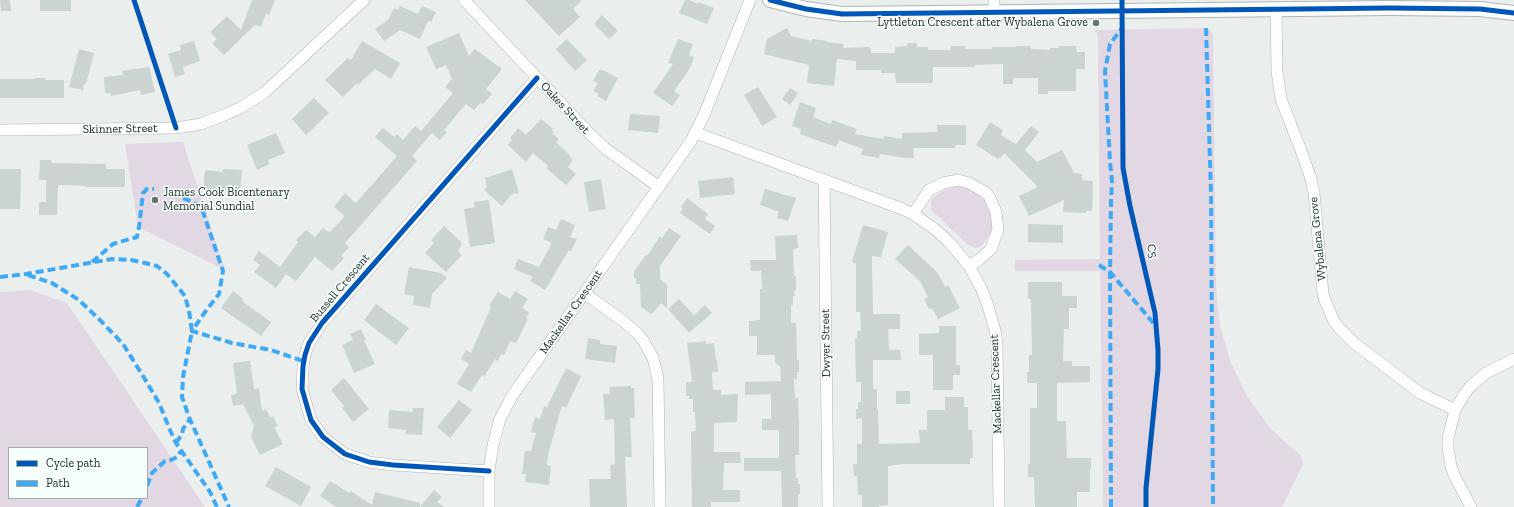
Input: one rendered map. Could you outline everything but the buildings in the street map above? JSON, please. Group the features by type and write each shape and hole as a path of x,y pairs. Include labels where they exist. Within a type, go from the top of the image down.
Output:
{"street":[{"name":"Skinner Street","path":"0,130 176,128 201,124 240,108 264,92 364,0"},
{"name":"Oakes Street","path":"464,0 589,133 606,149 659,187"},
{"name":"Mackellar Crescent","path":"489,507 489,471 493,445 498,426 512,396 696,132 750,0"},
{"path":"770,0 806,9 842,14 994,6 1139,11 1276,9 1390,4 1480,9 1514,13"},
{"name":"Wybalena Grove","path":"1276,9 1277,71 1281,99 1311,179 1314,193 1323,294 1334,321 1354,343 1420,393 1455,410"},
{"name":"Bussell Crescent","path":"489,471 393,465 369,462 345,454 323,437 311,420 302,389 303,366 309,343 322,323 537,78"},
{"name":"Mackellar Crescent","path":"696,132 824,179 913,214 936,230 950,243 969,266 987,303 995,330 997,345 999,507"},
{"name":"Dwyer Street","path":"824,179 828,507"},
{"path":"913,214 930,190 943,183 958,180 969,183 985,192 989,196 996,212 998,230 991,249 969,266"},
{"path":"584,293 637,333 643,340 653,358 658,378 660,507"},
{"path":"1471,507 1454,475 1448,448 1448,438 1455,410 1471,386 1486,374 1514,359"}],"shaded area":[{"path":"1206,28 1210,30 1213,35 1216,288 1220,326 1231,363 1248,398 1271,429 1301,456 1303,464 1282,507 1103,507 1100,271 1015,271 1015,260 1100,259 1098,38 1096,32 1093,30"},
{"path":"183,142 225,270 138,227 125,144"},
{"path":"964,187 973,190 981,195 990,207 993,222 992,228 989,236 982,246 976,248 968,245 931,210 931,200 936,195 946,189"},
{"path":"30,290 67,303 205,507 0,507 0,292"}],"marked path":[{"path":"1111,507 1110,272 1112,181 1105,71 1110,44 1122,28"},
{"path":"1206,28 1211,194 1213,507"},
{"path":"92,262 113,244 137,237 143,193 147,189 154,189"},
{"path":"172,193 201,206 223,271 219,294 192,331 232,343 271,350 303,361"},
{"path":"0,277 112,259 131,260 157,266 167,274 185,296 192,331 183,377 182,397 189,417 229,507"},
{"path":"1099,265 1110,272 1155,325"},
{"path":"28,275 52,283 79,300 123,344 159,403 176,443 210,492 217,507"},
{"path":"176,443 190,419"},
{"path":"148,483 152,473 165,461 177,457 181,451"},
{"path":"137,507 141,499"}],"cycle path":[{"path":"134,0 176,128"},
{"path":"770,0 806,9 842,14 1390,8 1480,9 1514,13"},
{"name":"C5","path":"1122,0 1123,168 1130,206 1155,313 1158,350 1158,369 1146,488 1146,507"},
{"path":"489,471 393,465 369,462 345,454 323,437 311,420 302,389 303,366 309,343 322,323 537,78"}],"place":[{"name":"Lyttleton Crescent after Wybalena Grove","path":"1096,23"},
{"name":"James Cook Bicentenary Memorial Sundial","path":"155,200"}]}
